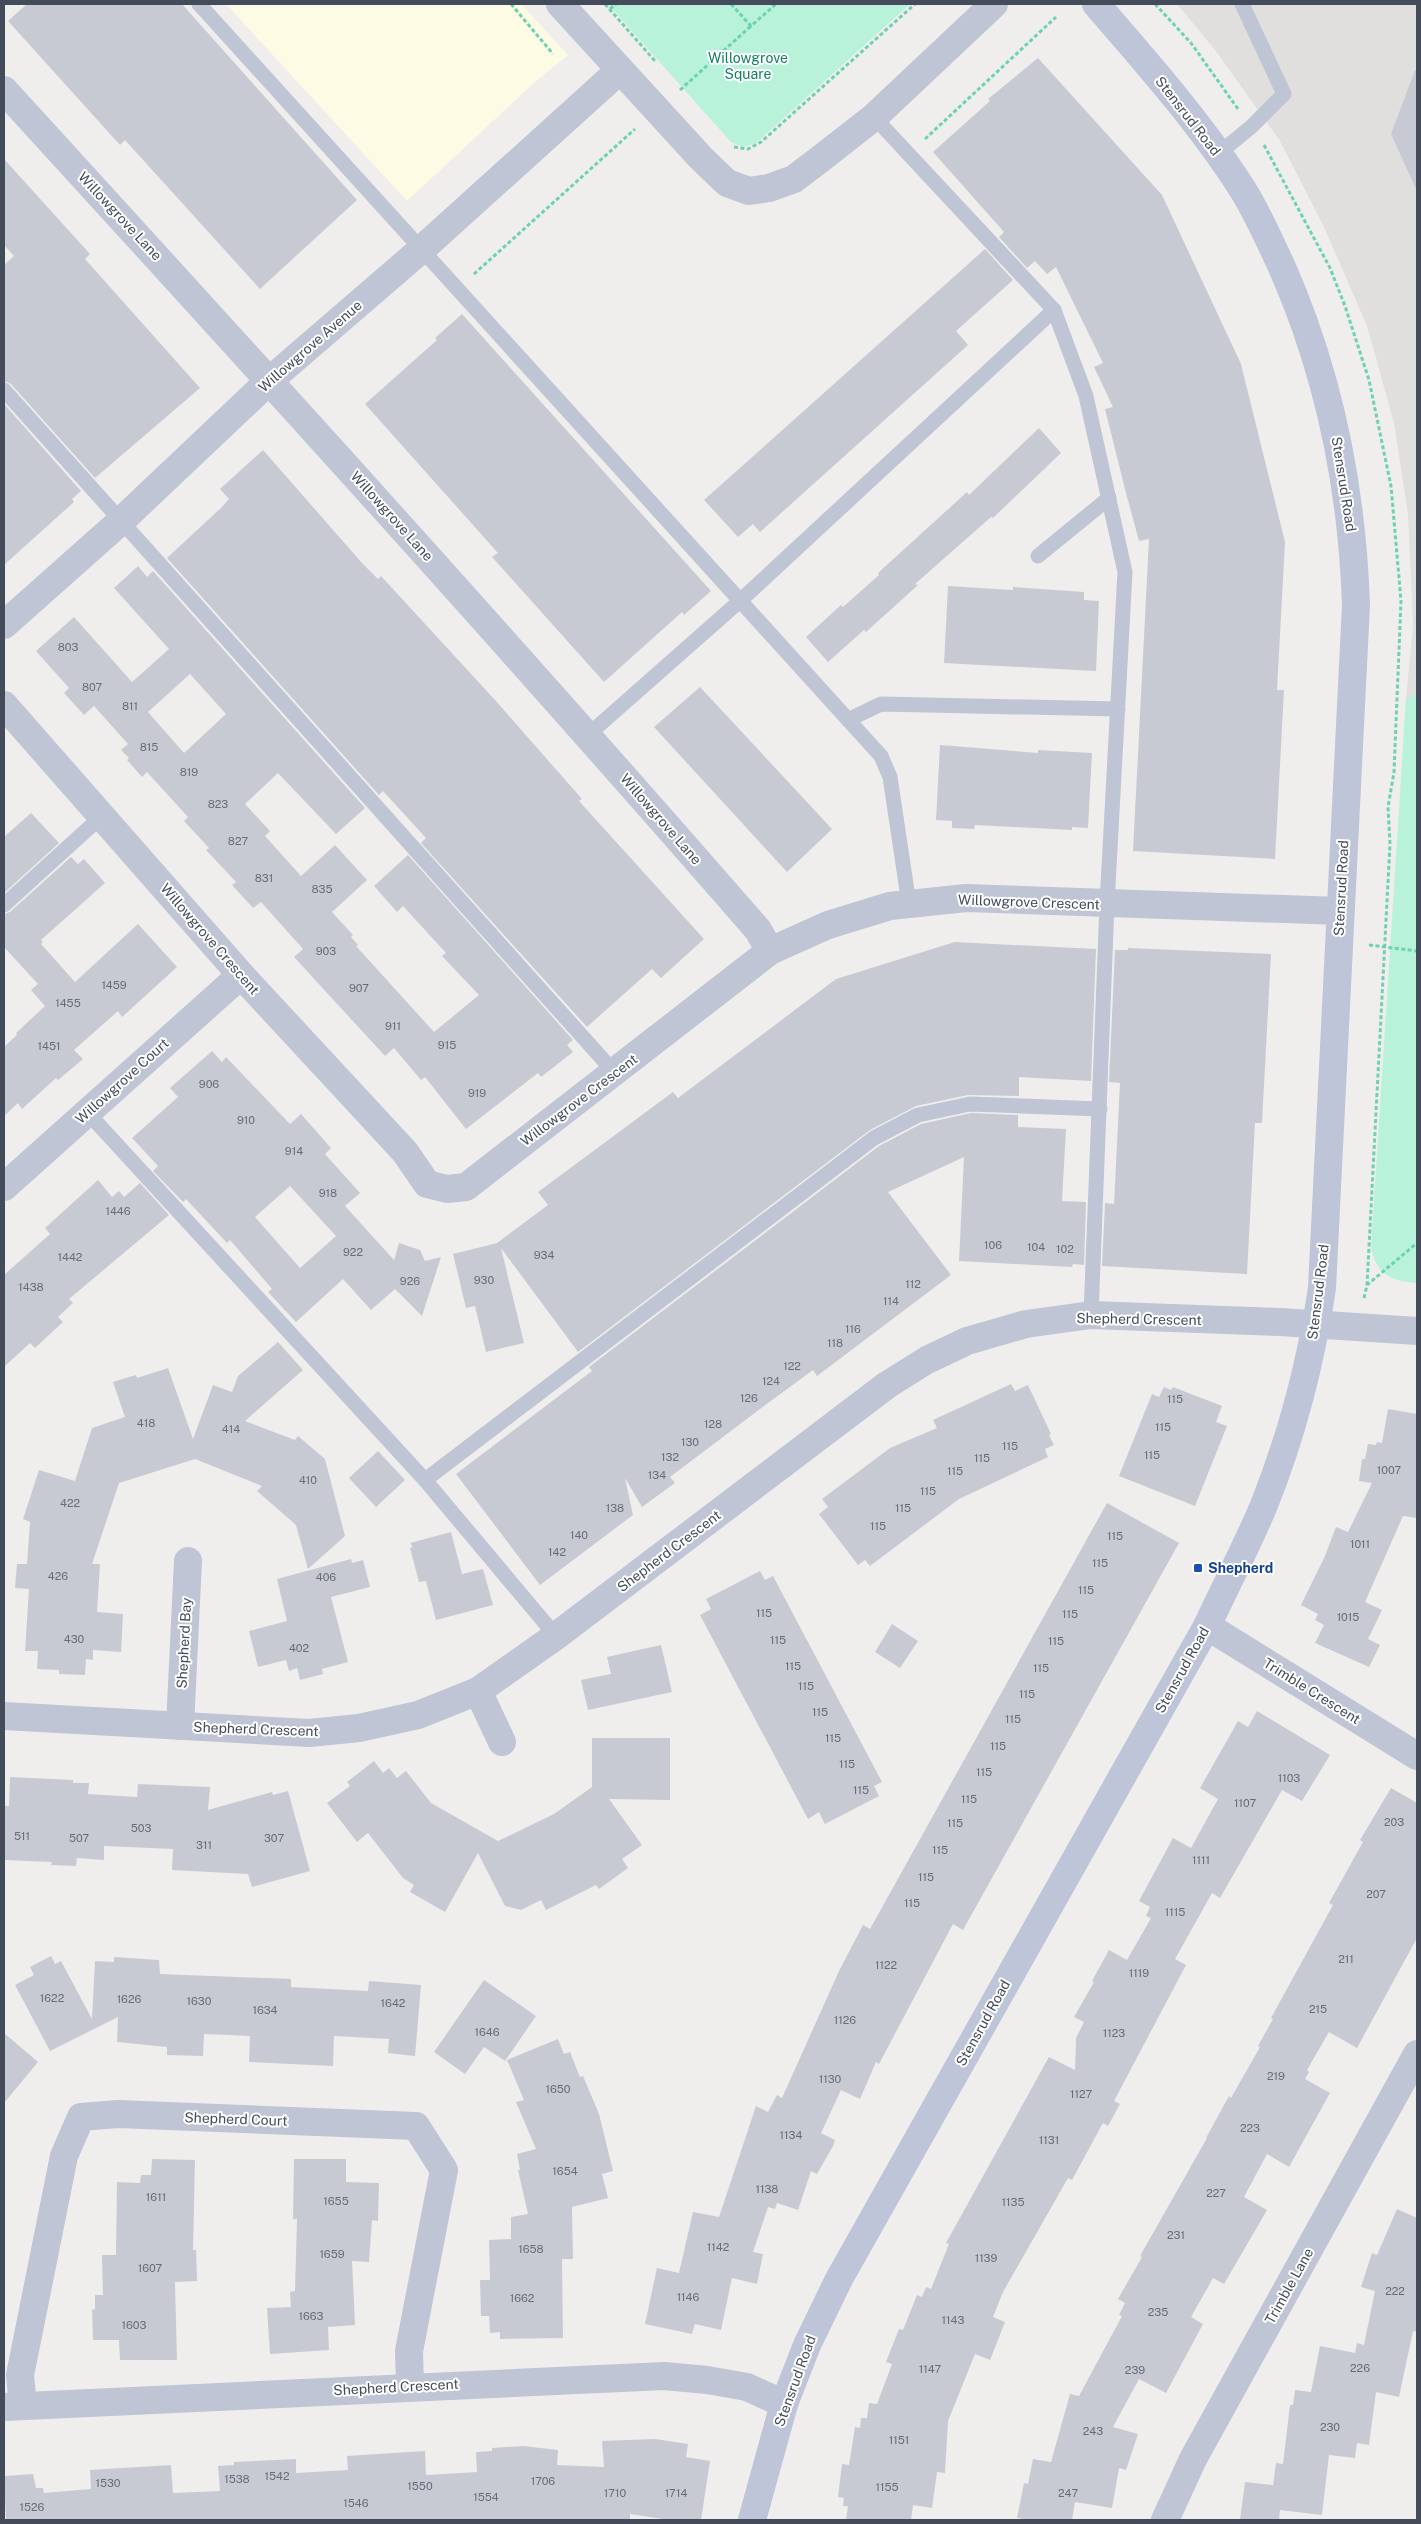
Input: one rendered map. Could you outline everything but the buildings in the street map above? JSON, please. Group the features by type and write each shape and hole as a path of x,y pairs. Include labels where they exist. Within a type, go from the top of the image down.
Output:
{"street":[{"path":"560,4 726,183 749,191 769,188 794,179 874,117 994,4"},
{"name":"Stensrud Road","path":"752,2520 784,2404 807,2345 839,2279 1207,1626 1264,1503 1283,1451 1305,1377 1316,1325 1324,1260 1339,911 1356,605 1349,503 1327,395 1301,314 1270,240 1244,191 1218,154 1159,79 1096,4"},
{"name":"Willowgrove Avenue","path":"4,625 121,521 270,380 422,249 620,70"},
{"name":"Willowgrove Lane","path":"4,90 270,380 588,734 758,930 770,951"},
{"name":"Willowgrove Crescent","path":"4,706 241,975 405,1152 427,1184 447,1189 466,1186 615,1073 770,951 828,925 890,906 966,898 1339,911"},
{"name":"Willowgrove Court","path":"4,1187 241,975"},
{"name":"Shepherd Crescent","path":"4,1716 310,1733 359,1728 418,1715 478,1691 556,1636 887,1385 927,1360 966,1341 1026,1324 1091,1315 1417,1331"},
{"name":"Shepherd Bay","path":"180,1726 188,1561"},
{"name":"Trimble Crescent","path":"1207,1626 1417,1756"},
{"path":"478,1691 502,1742"},
{"name":"Trimble Lane","path":"1165,2520 1193,2459 1417,2054"},
{"name":"Shepherd Court","path":"14,2407 64,2156 81,2118 118,2114 416,2126 444,2170 409,2351 410,2386"},
{"name":"Shepherd Crescent","path":"14,2407 410,2386 664,2376 707,2380 747,2388 784,2404"}],"lane":[{"path":"199,4 422,249 456,290 741,600 881,756 890,777 909,904"},
{"path":"1218,154 1251,127 1284,94 1242,4"},
{"path":"874,117 1054,310 1086,396 1125,572 1107,904 1091,1315"},
{"path":"588,734 741,600 1054,310"},
{"path":"4,390 615,1073"},
{"path":"1038,556 1109,498"},
{"path":"848,720 881,704 1118,709"},
{"path":"4,905 102,816"},
{"path":"425,1480 874,1138 918,1115 970,1104 1100,1109"},
{"path":"87,1112 425,1480 556,1636"}],"path":[{"path":"511,4 553,54"},
{"path":"605,4 661,68"},
{"path":"610,9 616,4"},
{"path":"731,4 751,26"},
{"path":"680,90 776,4"},
{"path":"729,142 735,149 748,149 761,142 915,4"},
{"path":"909,154 1056,18"},
{"path":"673,83 686,97"},
{"path":"456,290 639,126"},
{"path":"1384,945 1417,951"},
{"path":"1356,1328 1367,1285 1417,1243"}],"shaded area":[{"path":"226,4 521,4 568,55 535,82 407,201"},
{"path":"1177,4 1417,4 1417,694 1406,699 1413,625 1408,514 1394,423 1367,326 1324,227 1280,141 1215,50"}],"green space":[{"name":"Willowgrove Square","path":"608,4 910,4 756,143 743,147 731,142"},
{"path":"1417,694 1417,1283 1386,1275 1377,1265 1371,1248 1406,699"}],"place":[{"name":"Shepherd","path":"1198,1568"}]}
